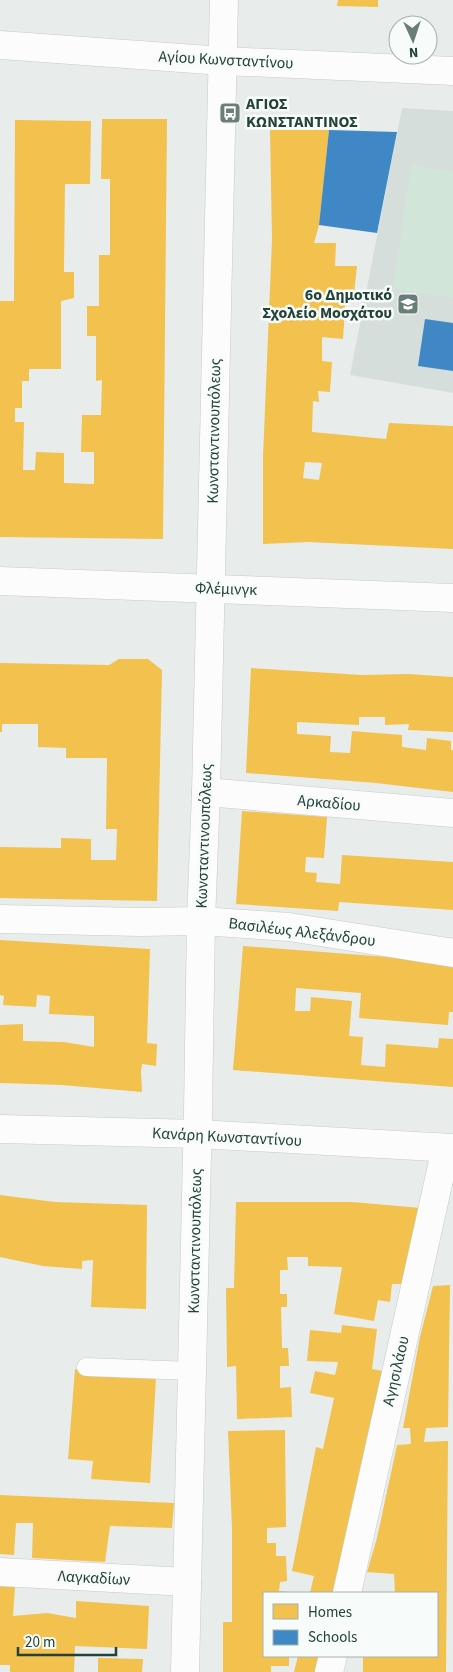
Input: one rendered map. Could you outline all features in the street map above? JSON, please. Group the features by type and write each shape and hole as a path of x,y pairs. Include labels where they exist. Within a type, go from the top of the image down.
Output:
{"street":[{"name":"Κωνσταντινουπόλεως","path":"185,1672 198,1134 201,921 206,792 224,0"},
{"name":"Αγίου Κωνσταντίνου","path":"0,45 223,61 453,71"},
{"name":"Φλέμινγκ","path":"0,581 453,598"},
{"name":"Αρκαδίου","path":"206,792 453,814"},
{"name":"Βασιλέως Αλεξάνδρου","path":"0,919 140,922 201,921 289,927 453,953"},
{"name":"Κανάρη Κωνσταντίνου","path":"0,1129 198,1134 449,1148"},
{"name":"Αγησιλάου","path":"347,1592 449,1148"},
{"name":"Λαγκαδίων","path":"0,1572 187,1582"},
{"path":"330,1672 333,1657"}],"lane":[{"path":"86,1367 192,1371"}],"shaded area":[{"name":"6ο Δημοτικό Σχολείο Μοσχάτου","path":"402,108 453,111 453,393 350,375"}],"green space":[{"path":"411,165 453,172 453,298 393,289"}],"building: Homes":[{"path":"338,0 378,0 378,7 337,6"},
{"path":"102,119 167,119 163,539 0,537 0,301 14,301 15,120 91,121 90,184 65,184 64,272 74,272 74,298 61,301 61,369 29,369 29,381 22,381 22,408 15,408 15,422 24,422 23,470 35,470 36,452 64,453 64,483 94,484 94,452 81,452 82,415 101,415 102,380 96,381 96,336 87,336 87,306 99,306 99,255 110,255 110,179 101,179"},
{"path":"270,130 329,130 319,225 314,243 336,243 335,266 357,266 354,294 346,294 343,339 322,337 322,361 332,362 330,392 318,391 319,402 313,401 312,432 386,439 389,423 453,426 453,549 308,542 263,544 263,457 272,240","holes":["305,462 322,463 319,480 303,478"]},
{"path":"119,659 148,659 162,670 157,901 0,898 0,847 61,848 61,838 91,839 91,860 116,860 117,829 106,829 107,758 66,758 66,748 38,747 38,724 2,724 2,732 0,732 0,663 109,665"},
{"path":"251,668 362,675 408,674 453,677 453,732 408,730 409,724 385,725 385,717 359,717 359,725 297,722 297,734 331,736 330,752 350,753 352,731 402,735 402,747 426,750 427,738 451,741 451,750 453,750 453,792 376,783 246,773"},
{"path":"242,811 327,817 324,858 306,857 305,872 317,873 316,882 340,884 342,855 453,862 453,910 339,902 338,911 236,904"},
{"path":"0,940 150,949 147,1043 157,1044 156,1066 142,1064 142,1092 62,1085 0,1083 0,1025 23,1024 23,1041 64,1042 94,1047 94,1016 49,1014 50,996 37,995 36,1007 3,1005 4,996 0,995"},
{"path":"243,946 453,962 453,1012 449,1012 448,1025 359,1018 361,993 296,988 295,1011 310,1011 311,997 352,1001 349,1036 363,1037 361,1065 385,1067 386,1044 438,1048 439,1038 453,1039 453,1087 233,1070"},
{"path":"0,1195 55,1202 147,1205 146,1309 91,1307 93,1260 82,1261 82,1269 43,1266 0,1257"},
{"path":"236,1202 352,1202 421,1208 404,1284 392,1284 390,1302 378,1300 374,1321 334,1314 342,1267 308,1266 308,1257 287,1257 288,1270 280,1270 280,1294 287,1294 287,1307 281,1307 282,1348 288,1348 289,1366 280,1366 280,1388 291,1387 292,1417 237,1419 236,1366 227,1367 226,1288 234,1288"},
{"path":"450,1285 448,1427 426,1428 424,1442 448,1441 446,1672 363,1672 363,1657 438,1657 438,1592 395,1592 394,1574 367,1572 377,1538 397,1445 411,1444 410,1428 403,1428 420,1337 433,1286"},
{"path":"342,1325 377,1329 372,1369 388,1372 338,1592 310,1592 314,1576 292,1571 316,1447 323,1449 334,1398 310,1393 315,1371 335,1375 338,1362 307,1361 310,1330 341,1333"},
{"path":"75,1369 156,1377 150,1483 91,1479 93,1461 68,1459"},
{"path":"285,1430 286,1527 267,1528 267,1543 276,1543 276,1556 286,1556 287,1581 280,1582 279,1591 289,1592 263,1592 263,1657 289,1657 289,1666 271,1666 271,1672 223,1672 223,1622 232,1622 232,1528 228,1431"},
{"path":"0,1495 174,1503 172,1528 110,1526 105,1562 32,1558 33,1523 16,1523 14,1555 0,1554"},
{"path":"0,1586 15,1587 13,1616 47,1613 76,1618 76,1601 149,1606 147,1649 75,1646 74,1672 10,1672 10,1665 0,1665"},
{"path":"298,1657 325,1657 322,1672 294,1672"},
{"path":"98,1658 143,1659 142,1672 98,1672"}],"building: Schools":[{"path":"329,130 397,132 377,233 319,225"},
{"path":"425,319 453,323 453,371 418,366"}],"place":[{"name":"ΑΓΙΟΣ ΚΩΝΣΤΑΝΤΙΝΟΣ","path":"230,113"},
{"name":"6ο Δημοτικό Σχολείο Μοσχάτου","path":"408,304"}]}
